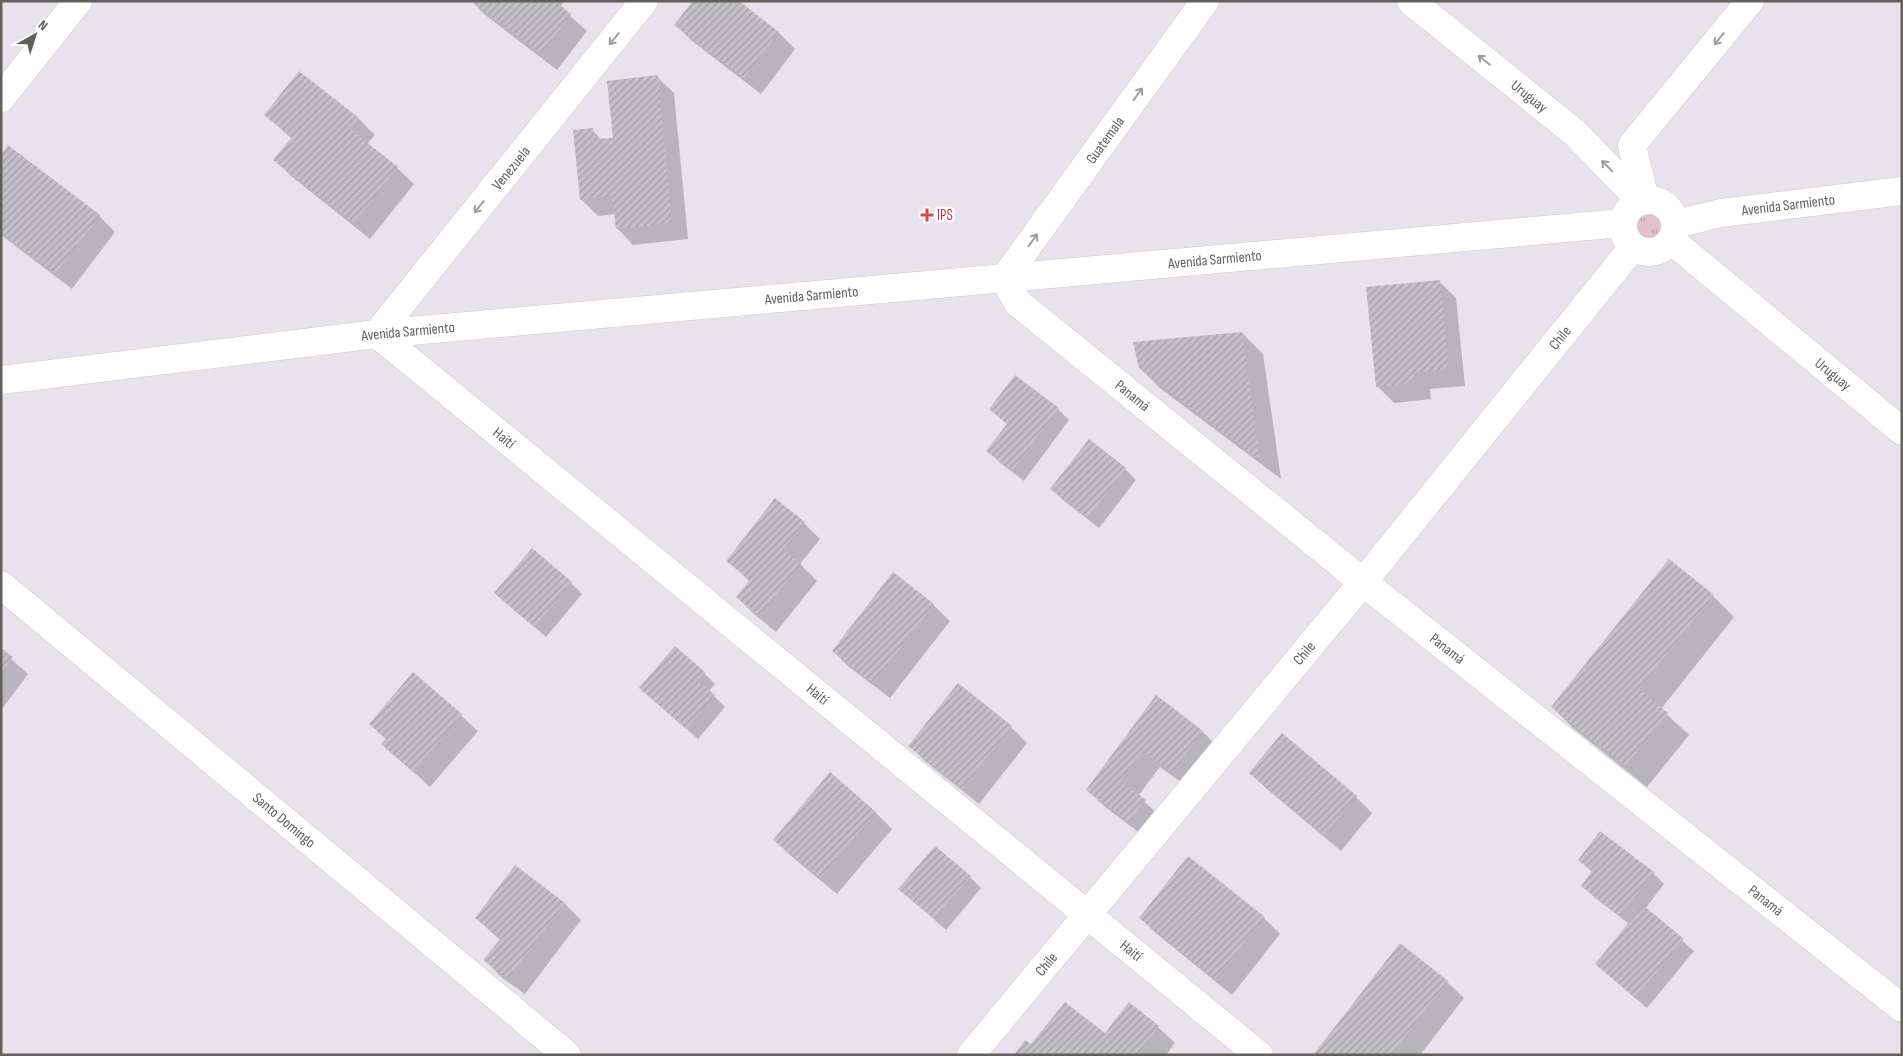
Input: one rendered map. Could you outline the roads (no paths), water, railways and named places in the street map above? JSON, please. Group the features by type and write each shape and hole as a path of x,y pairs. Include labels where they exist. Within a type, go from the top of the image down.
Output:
{"street":[{"name":"Venezuela","path":"377,334 644,1"},
{"name":"Guatemala","path":"1004,280 1205,1"},
{"name":"Uruguay","path":"1411,1 1575,133 1643,200"},
{"path":"1643,200 1632,145 1750,1"},
{"path":"1,98 67,5"},
{"name":"Avenida Sarmiento","path":"1674,232 1721,212 1902,191"},
{"path":"1643,200 1662,203 1674,216 1674,232 1661,250 1654,253 1639,251 1628,235 1628,210 1643,200"},
{"name":"Uruguay","path":"1674,232 1902,431"},
{"name":"Avenida Sarmiento","path":"1,380 377,334 1004,280 1628,235"},
{"name":"Chile","path":"971,1055 1364,582 1628,235"},
{"name":"Panamá","path":"1004,280 1018,303 1364,582 1902,1008"},
{"name":"Haití","path":"377,334 1259,1055"},
{"name":"Santo Domingo","path":"1,585 567,1055"}],"place":[{"name":"IPS","path":"927,215"}]}
